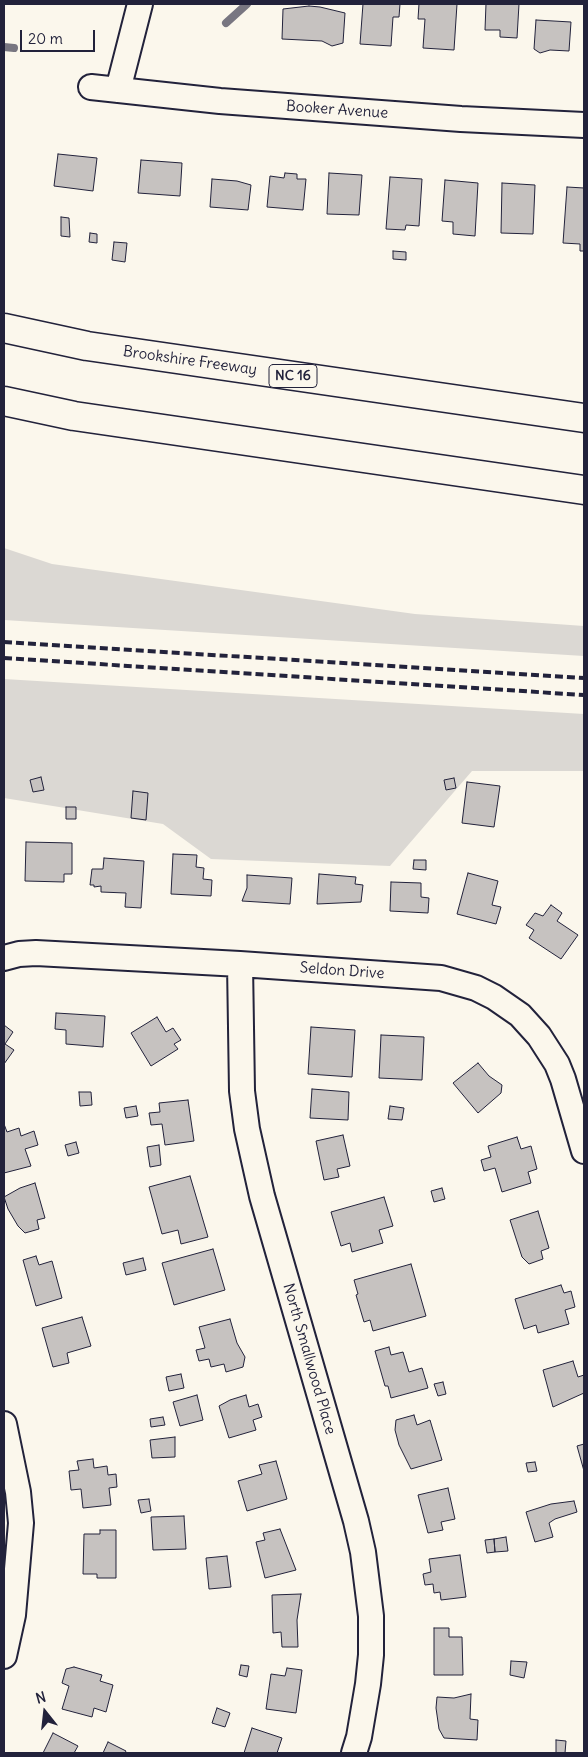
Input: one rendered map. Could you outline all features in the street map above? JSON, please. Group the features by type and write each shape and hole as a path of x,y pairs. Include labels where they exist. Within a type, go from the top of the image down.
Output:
{"highway":[{"name":"Brookshire Freeway","path":"4,328 87,346 584,418"},
{"path":"4,401 74,416 584,490"}],"street":[{"path":"118,90 140,4"},
{"name":"Booker Avenue","path":"91,87 229,102 461,119 584,125"},
{"name":"Seldon Drive","path":"4,958 19,954 36,953 240,964 441,978 476,988 494,997 520,1016 538,1036 557,1064 584,1151"},
{"name":"North Smallwood Place","path":"240,964 242,1091 247,1130 262,1196 356,1521 363,1552 371,1616 371,1655 367,1693 354,1753"},
{"path":"4,1424 18,1492 21,1523 13,1615 4,1656"}],"shaded area":[{"path":"4,548 52,564 415,614 584,626 584,656 4,620"},
{"path":"4,679 584,714 584,771 472,771 390,866 211,859 163,824 4,798"}],"building":[{"path":"363,4 400,4 399,17 393,17 391,46 360,44"},
{"path":"419,4 457,4 454,50 423,48 425,19 418,19"},
{"path":"486,4 519,4 517,38 500,37 500,30 485,30"},
{"path":"309,6 345,13 343,43 332,46 322,41 282,39 283,9"},
{"path":"536,20 571,22 569,51 550,50 540,53 534,49"},
{"path":"58,154 97,158 93,191 54,186"},
{"path":"141,160 182,163 180,196 138,193"},
{"path":"285,173 297,174 297,179 306,179 303,210 267,207 270,176 284,178"},
{"path":"329,173 362,175 359,215 327,214"},
{"path":"390,177 422,179 419,226 406,225 405,230 386,229"},
{"path":"212,179 237,181 251,185 248,210 210,207"},
{"path":"445,180 478,183 475,236 453,234 453,222 442,221"},
{"path":"502,183 535,185 533,234 501,233"},
{"path":"567,187 584,188 584,251 580,251 580,244 563,243"},
{"path":"61,217 69,218 70,237 61,236"},
{"path":"90,233 97,234 97,243 89,242"},
{"path":"114,242 127,243 125,262 112,260"},
{"path":"393,251 406,252 406,260 393,259"},
{"path":"41,777 44,790 33,792 30,780"},
{"path":"454,778 456,788 446,790 444,780"},
{"path":"467,782 500,786 494,827 462,823"},
{"path":"133,791 148,793 146,820 131,818"},
{"path":"66,807 76,807 76,819 66,819"},
{"path":"26,842 72,843 72,874 64,874 64,882 25,881"},
{"path":"173,854 197,855 196,867 204,868 203,879 212,880 211,896 171,894"},
{"path":"104,858 144,861 141,908 125,907 126,893 101,892 101,886 94,887 94,885 90,885 92,869 103,869"},
{"path":"414,860 426,860 426,870 413,869"},
{"path":"468,873 498,881 492,905 501,907 496,924 457,914"},
{"path":"319,874 356,877 355,884 363,885 361,902 317,904"},
{"path":"247,875 292,878 290,904 242,901 247,888"},
{"path":"391,882 421,883 421,897 429,898 428,913 390,911"},
{"path":"551,905 562,913 557,921 578,935 561,959 529,938 534,930 526,925 535,913 543,916"},
{"path":"56,1013 105,1016 103,1047 66,1044 66,1030 55,1029"},
{"path":"157,1017 166,1032 173,1028 181,1040 174,1044 178,1049 151,1066 131,1033"},
{"path":"4,1025 13,1032 5,1044 14,1050 4,1064"},
{"path":"311,1027 355,1030 352,1077 308,1074"},
{"path":"381,1035 424,1037 422,1080 379,1078"},
{"path":"478,1063 489,1076 502,1085 501,1093 478,1113 453,1083"},
{"path":"312,1089 349,1092 348,1120 310,1118"},
{"path":"79,1092 91,1092 92,1105 80,1106"},
{"path":"188,1100 194,1141 165,1145 162,1124 151,1125 149,1113 160,1112 159,1103"},
{"path":"136,1106 138,1116 126,1118 124,1108"},
{"path":"390,1106 404,1108 402,1120 388,1119"},
{"path":"4,1124 7,1132 19,1128 21,1136 34,1131 38,1145 25,1149 31,1166 4,1173"},
{"path":"343,1135 350,1166 337,1169 339,1177 324,1180 316,1141"},
{"path":"517,1137 521,1149 531,1146 537,1169 528,1172 531,1183 502,1192 495,1168 484,1171 481,1160 491,1157 488,1146"},
{"path":"76,1142 79,1153 68,1156 65,1145"},
{"path":"159,1145 161,1165 150,1167 147,1147"},
{"path":"190,1176 208,1237 181,1244 178,1230 162,1234 149,1187"},
{"path":"35,1183 45,1218 37,1220 39,1229 25,1233 18,1226 8,1209 4,1197 20,1188"},
{"path":"442,1188 445,1199 434,1202 431,1191"},
{"path":"384,1197 393,1226 379,1230 383,1243 352,1252 350,1243 341,1246 331,1212"},
{"path":"538,1211 549,1248 541,1251 543,1259 529,1264 522,1257 510,1220"},
{"path":"213,1249 225,1290 174,1305 162,1263"},
{"path":"36,1256 39,1265 52,1261 62,1298 36,1306 23,1260"},
{"path":"143,1258 146,1270 126,1275 123,1263"},
{"path":"411,1264 426,1316 373,1331 370,1320 364,1322 356,1295 358,1294 354,1280"},
{"path":"561,1285 564,1293 571,1291 575,1307 565,1310 569,1324 538,1333 536,1325 524,1329 515,1299"},
{"path":"82,1317 91,1346 67,1353 69,1363 53,1367 42,1328"},
{"path":"230,1319 237,1343 245,1357 243,1367 226,1372 224,1364 211,1367 209,1359 199,1361 196,1350 205,1348 199,1327"},
{"path":"389,1347 391,1355 403,1352 409,1372 422,1368 428,1388 391,1398 388,1386 385,1386 375,1351"},
{"path":"573,1361 578,1377 584,1375 584,1393 553,1407 543,1370"},
{"path":"181,1374 184,1388 169,1391 166,1377"},
{"path":"443,1382 446,1394 438,1396 434,1384"},
{"path":"197,1395 203,1420 180,1426 173,1402"},
{"path":"246,1395 249,1407 258,1404 262,1417 253,1420 256,1430 229,1438 219,1406"},
{"path":"414,1415 417,1425 430,1420 442,1460 411,1469 399,1445 395,1430 396,1420"},
{"path":"163,1417 165,1425 151,1427 150,1419"},
{"path":"175,1437 175,1457 152,1458 150,1440"},
{"path":"584,1444 584,1471 577,1446"},
{"path":"93,1459 94,1468 107,1466 108,1475 116,1474 117,1487 109,1488 111,1505 83,1508 81,1489 71,1490 69,1471 79,1470 77,1461"},
{"path":"276,1461 287,1499 247,1511 238,1481 262,1474 259,1465"},
{"path":"535,1462 537,1471 528,1472 526,1463"},
{"path":"448,1488 455,1519 441,1522 443,1530 428,1533 418,1495"},
{"path":"149,1499 151,1511 141,1513 138,1500"},
{"path":"574,1501 577,1512 555,1519 549,1523 553,1537 535,1542 526,1512 551,1504"},
{"path":"184,1516 186,1549 153,1550 151,1517"},
{"path":"280,1529 296,1570 265,1578 256,1542 265,1540 263,1533"},
{"path":"100,1530 116,1530 116,1578 97,1578 97,1574 83,1574 84,1534 100,1534"},
{"path":"506,1537 508,1551 495,1552 494,1539"},
{"path":"494,1539 495,1552 487,1553 485,1540"},
{"path":"460,1555 466,1597 441,1600 440,1592 434,1593 433,1584 425,1585 423,1574 431,1572 429,1559"},
{"path":"227,1556 231,1587 209,1589 206,1558"},
{"path":"301,1594 297,1620 298,1647 282,1647 281,1632 273,1633 272,1595"},
{"path":"434,1628 449,1628 449,1637 462,1637 463,1675 434,1675"},
{"path":"511,1661 527,1662 524,1678 510,1675"},
{"path":"241,1665 249,1666 247,1677 239,1675"},
{"path":"74,1667 102,1675 100,1681 113,1685 106,1712 94,1708 92,1717 62,1709 69,1686 62,1683 66,1669"},
{"path":"287,1668 302,1670 296,1713 266,1709 271,1674 285,1676"},
{"path":"471,1694 470,1719 478,1720 477,1740 444,1738 439,1729 436,1708 437,1697 454,1698"},
{"path":"217,1708 230,1713 225,1727 212,1723"},
{"path":"252,1728 282,1738 277,1753 244,1753"},
{"path":"53,1733 78,1746 74,1753 43,1753"},
{"path":"556,1740 566,1741 565,1753 556,1753"},
{"path":"108,1742 126,1751 125,1753 103,1753"}],"waterway":[{"path":"226,23 247,4"},
{"path":"4,47 14,48"}],"railway":[{"path":"4,642 584,678"},
{"path":"4,658 584,695"}]}
